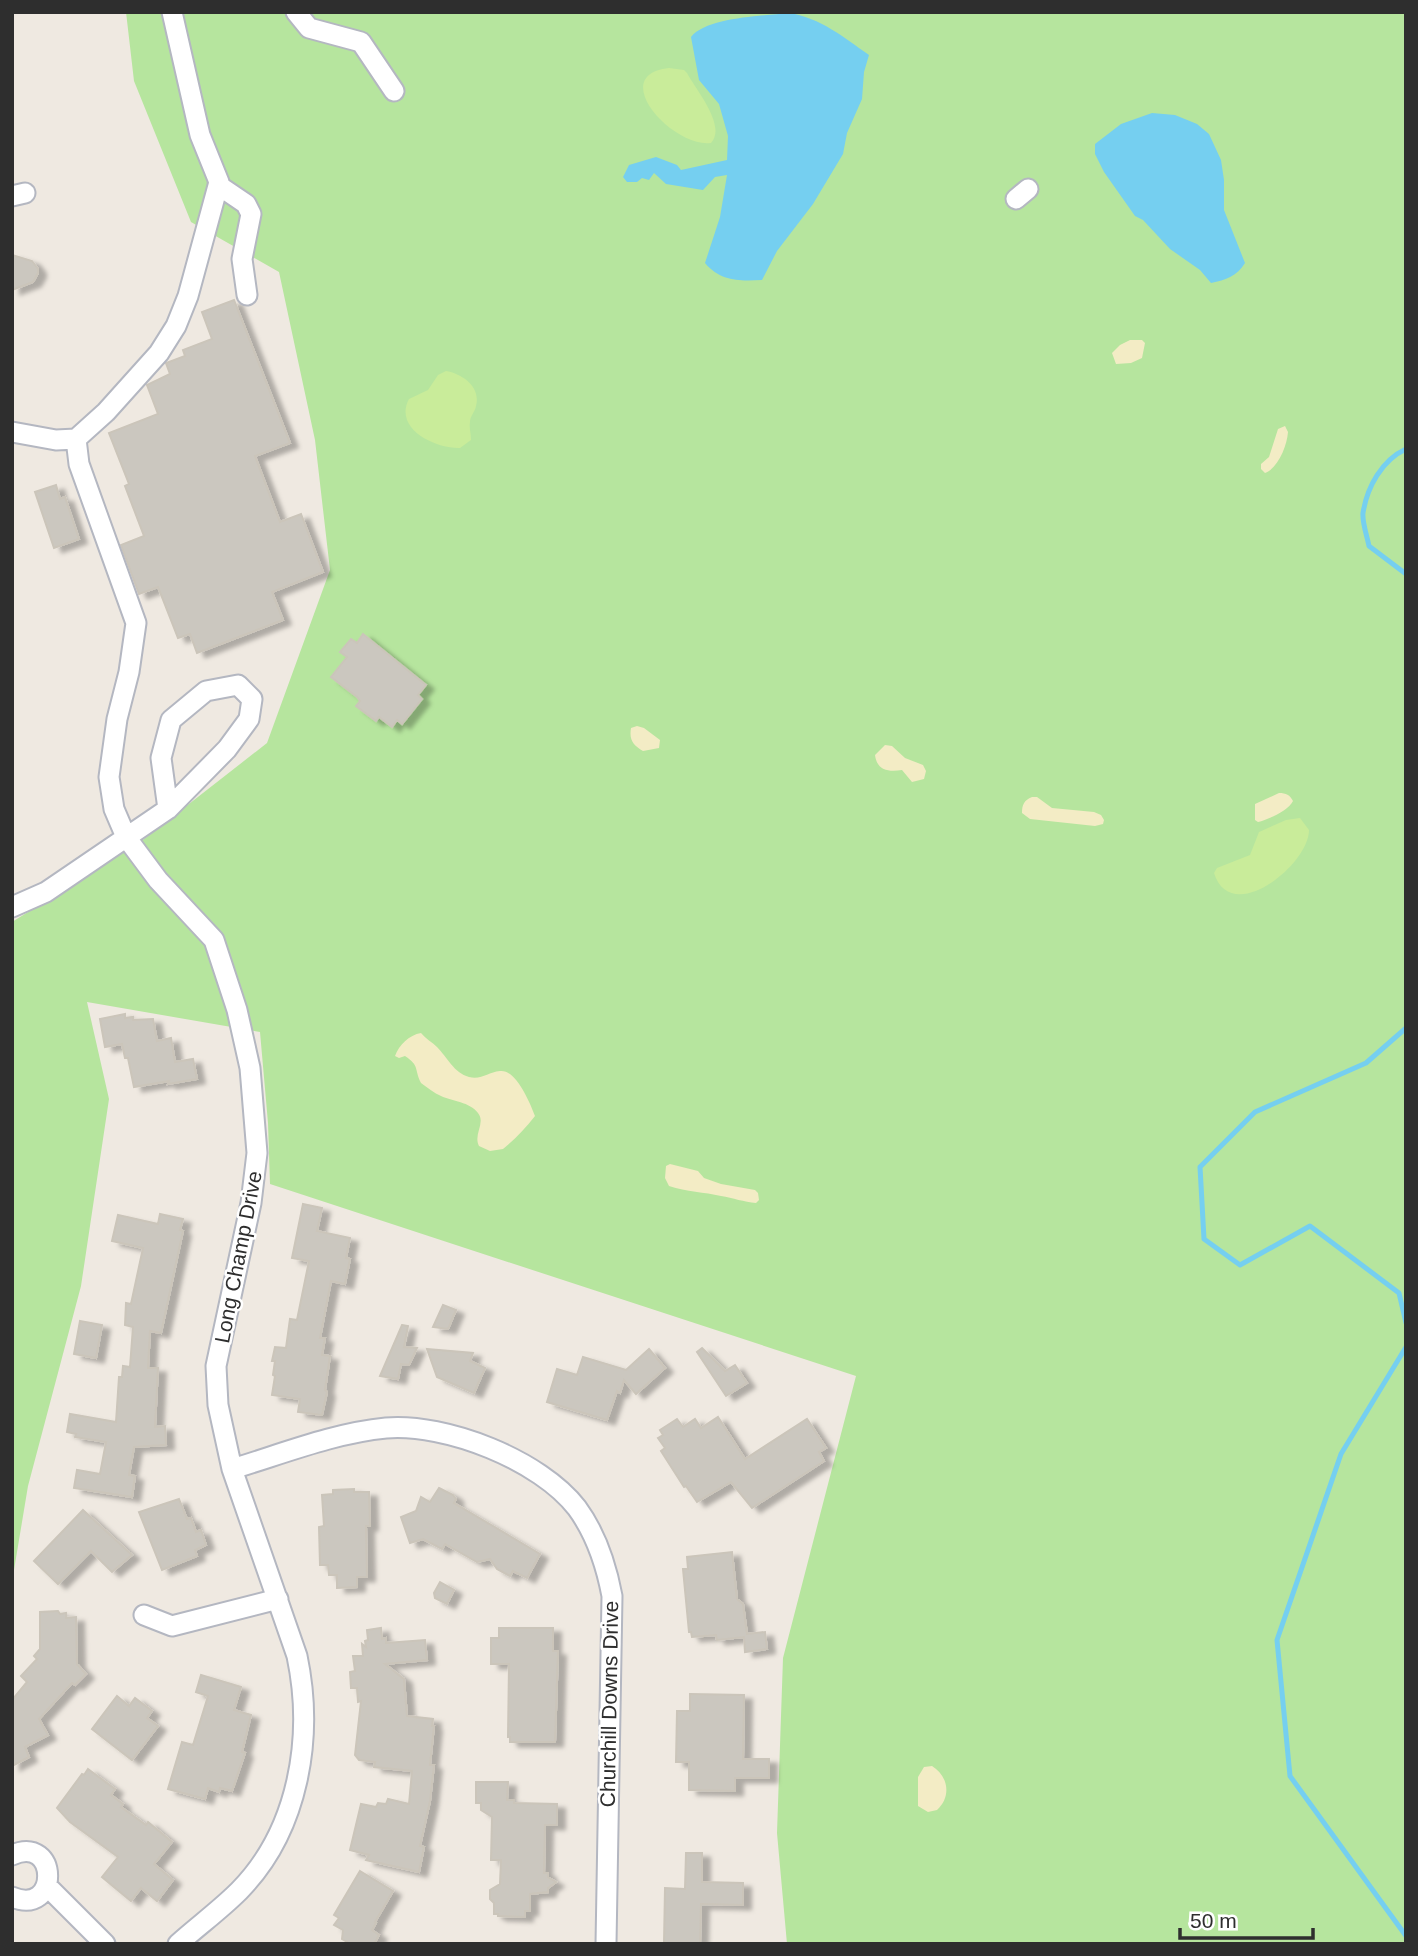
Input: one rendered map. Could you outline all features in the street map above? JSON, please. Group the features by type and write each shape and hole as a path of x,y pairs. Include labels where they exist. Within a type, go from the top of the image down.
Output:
{"street":[{"path":"12,432 56,440 76,439 106,412 159,353 176,326 188,296 219,182 200,135 172,12"},
{"path":"296,12 309,28 361,42 394,92"},
{"path":"218,185 246,204 251,214 243,259 247,295"},
{"name":"Long Champ Drive","path":"76,439 79,464 135,623 129,672 117,719 109,777 114,809 126,837 158,880 214,940 237,1010 250,1068 257,1153 251,1203 216,1366 218,1405 232,1469 278,1599 303,1682 304,1744 300,1771 283,1825 264,1859 239,1891 178,1944"},
{"path":"12,907 46,892 169,809 228,749 249,719 252,699 238,685 206,691 171,720 161,758 169,809"},
{"name":"Churchill Downs Drive","path":"232,1469 364,1432 388,1428 418,1429 454,1437 504,1455 536,1472 578,1509 601,1552 612,1596 607,1944"},
{"path":"144,1615 172,1626 278,1599"},
{"path":"12,1855 26,1852 40,1857 48,1870 47,1886 42,1893 17,1903"},
{"path":"47,1886 105,1944"}],"green space":[{"path":"126,12 1406,12 1406,1944 787,1944 777,1833 783,1658 856,1376 270,1184 260,1032 87,1002 109,1099 81,1286 28,1486 12,1582 12,922 139,843 267,743 330,570 315,440 279,272 191,222 134,81"},
{"path":"669,68 687,73 708,108 715,127 715,136 711,143 696,142 680,134 652,110 645,96 644,83 651,73"},
{"path":"446,371 464,378 476,393 476,406 470,424 471,440 460,448 429,441 412,428 407,419 409,399 428,390 438,375"},
{"path":"1300,818 1309,830 1306,844 1297,859 1283,873 1268,885 1252,892 1236,894 1223,888 1214,873 1217,868 1250,855 1259,832 1286,820"}],"sand":[{"path":"1130,340 1142,340 1145,343 1142,358 1131,363 1116,364 1112,353"},
{"path":"1285,426 1288,432 1284,450 1278,462 1265,473 1261,464 1269,457 1278,429"},
{"path":"637,726 660,740 659,748 643,751 634,744 631,728"},
{"path":"885,745 892,746 905,758 923,765 926,771 924,779 912,782 902,770 881,767 875,755"},
{"path":"1279,793 1291,797 1291,805 1273,817 1258,822 1255,820 1255,804"},
{"path":"1037,797 1052,808 1094,812 1101,815 1103,824 1095,826 1030,819 1022,810 1025,801"},
{"path":"421,1033 464,1075 478,1077 500,1071 512,1075 517,1081 535,1116 503,1149 490,1151 479,1146 477,1137 481,1121 475,1109 433,1092 421,1083 410,1059 395,1056 405,1041"},
{"path":"670,1164 698,1171 704,1178 721,1184 755,1190 759,1200 756,1203 669,1186 665,1178 666,1166"},
{"path":"932,1766 942,1775 946,1793 937,1810 928,1812 918,1806 918,1777 924,1767"}],"water":[{"path":"789,13 822,24 869,55 864,72 862,99 847,133 843,154 813,204 777,251 762,280 731,279 718,274 705,263 720,217 727,175 715,177 703,190 666,184 654,173 649,180 642,178 637,182 627,182 623,177 629,165 656,157 677,165 681,170 727,160 728,136 719,104 699,80 691,37 699,30 722,21"},
{"path":"1152,113 1175,115 1197,124 1209,134 1221,160 1224,210 1245,263 1231,277 1211,283 1200,270 1170,249 1143,220 1135,216 1104,172 1095,154 1095,144 1121,124"}],"building":[{"path":"12,255 32,261 38,273 33,282 12,290"},
{"path":"234,300 290,443 255,456 280,522 301,514 323,572 272,592 283,620 197,653 190,634 178,638 158,587 139,594 121,545 144,536 125,486 129,484 109,433 158,414 147,385 170,374 166,363 185,356 183,350 212,339 202,312"},
{"path":"56,485 60,499 65,497 79,539 54,548 35,492"},
{"path":"363,634 426,685 418,695 422,699 402,724 397,720 392,727 379,717 376,721 356,706 360,701 357,697 331,677 347,657 340,652 351,639 357,643"},
{"path":"125,1014 125,1018 133,1017 133,1020 153,1019 157,1041 171,1038 175,1062 193,1059 197,1079 134,1087 122,1044 105,1047 100,1019"},
{"path":"303,1204 322,1208 317,1231 350,1238 346,1258 350,1259 345,1284 331,1281 320,1338 325,1338 322,1355 330,1356 322,1415 298,1412 300,1399 272,1395 275,1361 272,1361 275,1347 286,1348 290,1319 297,1320 309,1261 292,1258"},
{"path":"160,1214 183,1219 180,1230 183,1231 161,1333 150,1331 148,1368 158,1368 155,1427 165,1426 166,1445 134,1447 129,1475 135,1476 132,1497 74,1488 77,1470 100,1474 106,1442 75,1437 76,1434 67,1432 70,1414 116,1422 119,1377 122,1377 123,1366 130,1367 133,1327 125,1325 126,1303 131,1304 143,1248 112,1241 118,1215 158,1224"},
{"path":"443,1305 456,1310 448,1329 433,1327"},
{"path":"80,1321 102,1325 96,1358 74,1354"},
{"path":"402,1325 408,1326 404,1347 417,1348 409,1365 401,1364 398,1379 380,1376"},
{"path":"702,1348 725,1371 735,1365 747,1383 726,1396 697,1352"},
{"path":"427,1349 473,1353 470,1361 485,1368 474,1393 437,1377"},
{"path":"649,1349 665,1368 636,1394 624,1380 620,1393 617,1391 607,1420 547,1402 557,1369 577,1375 583,1357 626,1370"},
{"path":"718,1417 745,1459 807,1419 826,1448 819,1452 824,1461 752,1508 731,1482 697,1502 661,1451 665,1448 658,1438 663,1435 660,1430 677,1419 683,1427 695,1419 701,1428"},
{"path":"439,1488 453,1495 456,1499 454,1503 540,1554 527,1578 513,1571 510,1576 497,1569 490,1559 477,1562 445,1544 442,1549 423,1539 410,1543 401,1517 416,1511 421,1497 430,1502"},
{"path":"354,1489 354,1492 369,1492 370,1526 366,1526 367,1577 357,1577 357,1587 337,1588 337,1575 329,1575 328,1565 320,1565 319,1527 324,1526 322,1495 333,1494 333,1490"},
{"path":"179,1499 196,1532 201,1530 206,1545 195,1550 197,1556 162,1570 139,1512"},
{"path":"83,1510 132,1555 112,1572 91,1551 58,1584 34,1561"},
{"path":"732,1552 737,1599 743,1604 747,1634 765,1632 767,1649 745,1652 744,1637 717,1640 716,1635 692,1637 689,1632 683,1569 688,1569 687,1557"},
{"path":"440,1582 454,1590 447,1604 435,1598 434,1593"},
{"path":"58,1611 60,1614 66,1613 66,1618 76,1617 77,1664 86,1674 75,1685 72,1683 39,1719 48,1735 25,1747 29,1757 12,1766 12,1700 27,1682 21,1676 37,1659 34,1656 40,1649 40,1612"},
{"path":"381,1628 382,1639 386,1638 386,1643 425,1640 427,1660 385,1664 404,1679 407,1716 433,1719 430,1765 434,1765 430,1801 420,1846 424,1847 419,1872 366,1860 369,1855 350,1850 361,1804 376,1807 378,1803 386,1804 388,1799 409,1804 412,1771 374,1767 375,1762 359,1760 355,1755 361,1701 358,1702 357,1688 351,1688 350,1672 355,1671 353,1656 363,1656 362,1644 366,1647 367,1630"},
{"path":"499,1628 553,1628 553,1651 558,1651 555,1742 510,1742 509,1664 491,1664 491,1638 499,1638"},
{"path":"201,1675 241,1687 234,1710 251,1715 242,1752 245,1753 232,1791 220,1788 219,1792 208,1788 205,1799 168,1789 182,1742 193,1745 208,1696 196,1692"},
{"path":"690,1694 744,1695 743,1759 769,1759 769,1778 735,1778 735,1791 689,1790 689,1762 676,1762 677,1711 690,1711"},
{"path":"117,1696 129,1706 135,1698 152,1711 147,1718 158,1726 132,1760 92,1729"},
{"path":"88,1769 115,1789 111,1795 123,1804 121,1807 146,1825 148,1822 172,1842 154,1864 173,1880 157,1901 141,1888 131,1901 102,1877 118,1857 70,1822 57,1808"},
{"path":"476,1782 508,1782 507,1800 514,1800 514,1803 557,1804 557,1825 545,1825 544,1873 548,1873 548,1877 556,1882 548,1888 548,1892 530,1894 530,1911 525,1911 525,1917 494,1914 490,1890 500,1884 501,1860 491,1860 492,1817 481,1810 481,1803 476,1803"},
{"path":"686,1853 702,1853 702,1882 743,1883 743,1905 701,1904 700,1944 664,1944 665,1888 685,1889"},
{"path":"360,1871 393,1891 372,1930 379,1935 374,1944 349,1943 342,1939 343,1930 334,1925 339,1918 334,1915"}],"waterway":[{"path":"1406,449 1390,460 1377,475 1368,494 1363,517 1369,546 1406,574"},
{"path":"1406,1028 1366,1063 1255,1112 1200,1167 1204,1239 1240,1265 1310,1226 1399,1293 1406,1323"},
{"path":"1406,1347 1341,1454 1277,1640 1290,1776 1406,1936"}]}
